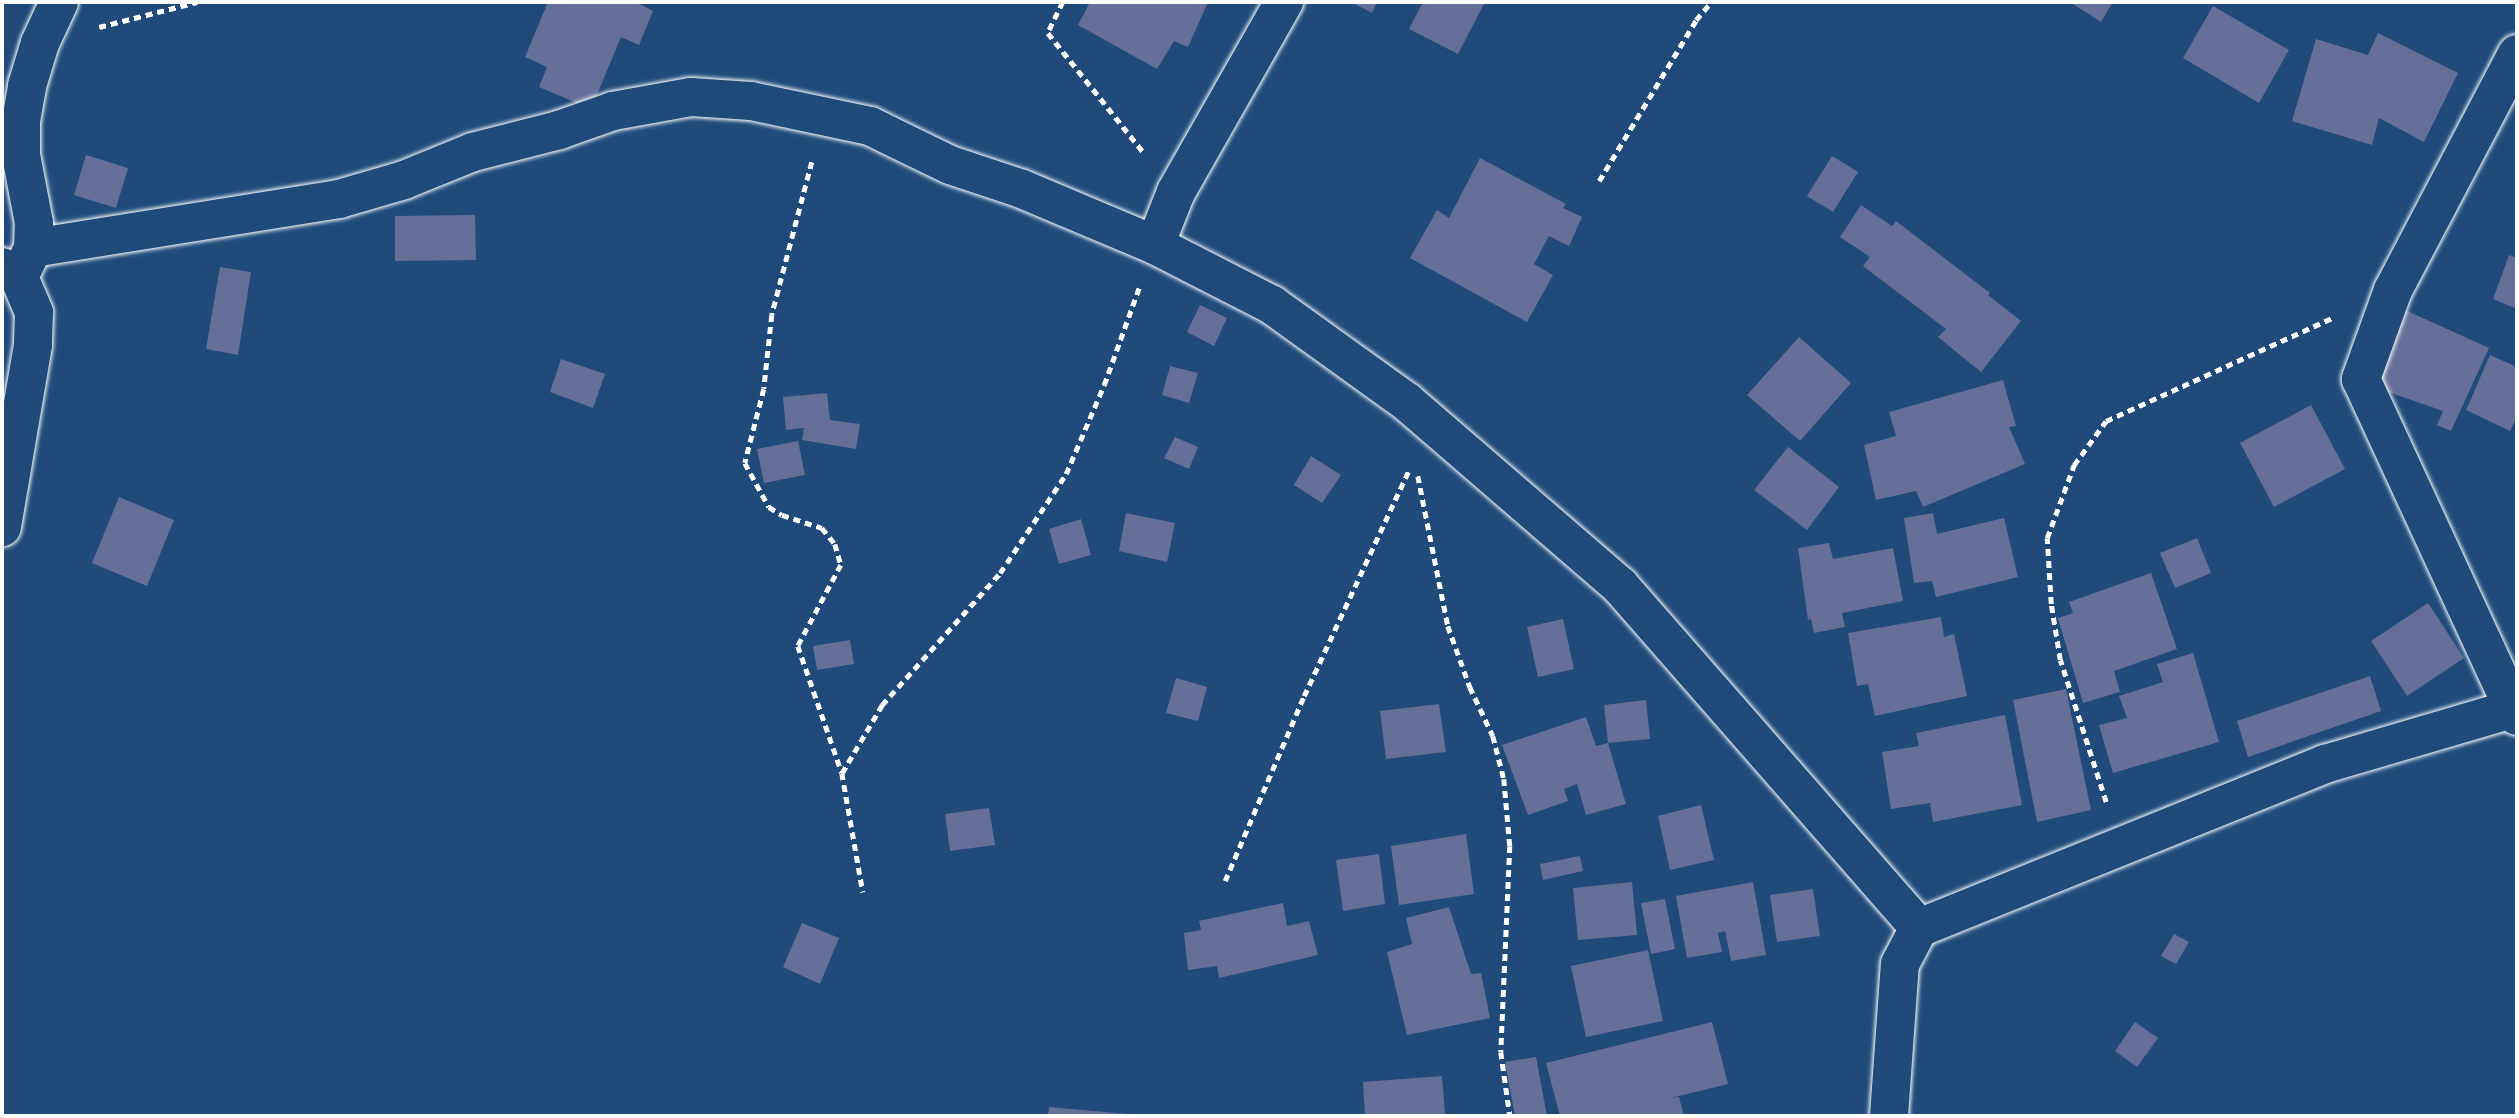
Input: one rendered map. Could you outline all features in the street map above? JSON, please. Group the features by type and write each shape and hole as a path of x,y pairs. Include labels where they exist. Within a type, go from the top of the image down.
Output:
{"street":[{"path":"2,527 33,334 34,313 18,264 34,223 21,155 21,121 27,86 40,43 59,2"},
{"path":"1155,245 1176,192 1284,2"},
{"path":"1889,1116 1900,964 1919,928 2325,764 2516,712 2361,379 2393,290 2517,54"},
{"path":"18,264 339,199 404,180 473,152 559,130 612,111 691,97 751,101 870,126 950,165 1022,189 1155,245 1272,305 1407,402 1620,586 1919,928"}],"path":[{"path":"40,43 197,2"},
{"path":"1063,2 1048,33 1176,192"},
{"path":"1599,181 1696,20 1712,2"},
{"path":"823,117 772,316 764,389 745,463 769,507 782,515 822,528 835,544 841,565 798,646 842,773 863,892"},
{"path":"842,773 882,705 1000,573 1066,474 1104,385 1155,245"},
{"path":"2120,846 2060,660 2051,604 2047,538 2074,465 2106,421 2393,290"},
{"path":"1225,881 1304,696 1415,458 1448,626 1470,687 1493,736 1504,779 1510,846 1501,1052 1510,1116"}],"building":[{"path":"548,2 636,2 653,11 639,45 621,37 591,109 539,87 547,67 525,57"},
{"path":"1090,2 1208,2 1188,47 1174,41 1157,69 1078,25"},
{"path":"1351,2 1377,2 1372,13"},
{"path":"1423,2 1485,2 1458,54 1409,29"},
{"path":"2070,2 2113,2 2101,22"},
{"path":"2213,6 2289,50 2259,103 2183,58"},
{"path":"2378,33 2458,73 2424,142 2379,118 2372,145 2292,121 2316,39 2368,55"},
{"path":"86,155 128,168 116,208 74,195"},
{"path":"1832,156 1858,172 1833,212 1807,196"},
{"path":"1480,158 1566,204 1563,208 1582,217 1569,246 1549,236 1534,264 1553,275 1527,322 1410,258 1437,210 1449,218"},
{"path":"1861,205 1892,226 1896,221 1990,293 1988,295 2021,321 1981,372 1938,337 1946,329 1863,266 1870,257 1840,237"},
{"path":"475,215 476,260 395,261 395,216"},
{"path":"2509,255 2517,258 2517,309 2493,299"},
{"path":"220,267 251,272 238,355 206,349"},
{"path":"1200,305 1227,318 1214,346 1187,332"},
{"path":"2403,309 2489,348 2451,431 2437,425 2443,411 2371,386"},
{"path":"1799,337 1851,383 1800,441 1747,395"},
{"path":"2490,355 2517,367 2517,417 2510,431 2466,410"},
{"path":"561,359 605,374 593,408 550,392"},
{"path":"1170,366 1198,373 1189,403 1162,395"},
{"path":"2003,380 2016,426 2009,427 2025,464 1923,507 1916,491 1876,500 1864,445 1896,436 1889,412"},
{"path":"827,393 830,420 860,424 856,449 802,440 804,428 786,430 783,397"},
{"path":"2311,405 2345,469 2274,507 2240,443"},
{"path":"1175,437 1198,447 1189,469 1164,458"},
{"path":"798,441 805,475 764,483 757,449"},
{"path":"1788,447 1839,487 1807,530 1754,490"},
{"path":"1311,456 1341,475 1322,503 1294,485"},
{"path":"119,497 174,520 147,586 92,563"},
{"path":"1126,513 1175,523 1167,562 1119,551"},
{"path":"1933,513 1937,534 2004,518 2018,577 1936,597 1932,581 1914,583 1904,518"},
{"path":"1081,519 1091,555 1059,564 1049,529"},
{"path":"2197,538 2211,573 2175,588 2160,553"},
{"path":"1829,543 1833,559 1893,548 1903,601 1842,613 1845,627 1814,633 1811,619 1808,620 1798,548"},
{"path":"2151,573 2177,649 2114,671 2120,692 2083,703 2058,618 2073,613 2069,602"},
{"path":"2428,603 2464,658 2407,696 2371,641"},
{"path":"1941,617 1944,637 1954,634 1967,696 1875,716 1868,684 1857,686 1848,633"},
{"path":"1563,619 1574,669 1538,677 1527,627"},
{"path":"850,640 854,664 817,670 813,646"},
{"path":"2193,653 2219,742 2113,773 2099,725 2127,718 2119,696 2163,682 2157,664"},
{"path":"2370,676 2381,711 2248,757 2237,721"},
{"path":"1176,678 1207,687 1198,721 1166,713"},
{"path":"2066,689 2091,810 2037,822 2013,700"},
{"path":"1646,700 1650,739 1608,743 1604,705"},
{"path":"1439,704 1446,752 1386,759 1380,711"},
{"path":"2005,715 2022,805 1933,822 1930,803 1891,809 1882,752 1919,746 1916,733"},
{"path":"1586,717 1596,746 1608,743 1626,804 1586,815 1577,784 1564,789 1568,801 1528,815 1502,745"},
{"path":"1701,805 1714,860 1670,870 1658,816"},
{"path":"989,808 995,845 950,851 945,814"},
{"path":"1466,834 1474,894 1399,905 1391,846"},
{"path":"1379,854 1385,904 1343,911 1336,860"},
{"path":"1580,856 1583,871 1543,880 1540,864"},
{"path":"1632,882 1637,935 1578,940 1573,888"},
{"path":"1753,882 1766,955 1731,961 1725,931 1718,933 1722,952 1687,958 1676,896"},
{"path":"1813,889 1820,936 1777,942 1770,895"},
{"path":"1665,899 1675,949 1651,954 1641,903"},
{"path":"1283,903 1287,926 1309,921 1318,955 1219,978 1217,966 1188,970 1184,933 1201,930 1199,921"},
{"path":"1449,907 1471,974 1481,973 1490,1018 1407,1035 1387,952 1412,944 1406,918"},
{"path":"802,923 839,938 820,984 783,967"},
{"path":"2174,934 2189,942 2176,964 2161,956"},
{"path":"1648,950 1663,1021 1586,1037 1571,966"},
{"path":"1712,1022 1728,1084 1671,1098 1679,1097 1684,1116 1560,1116 1546,1063"},
{"path":"2135,1022 2158,1038 2137,1067 2115,1051"},
{"path":"1536,1057 1547,1116 1515,1116 1505,1062"},
{"path":"1442,1076 1445,1116 1365,1116 1363,1082"},
{"path":"1049,1107 1127,1114 1048,1116"}]}
